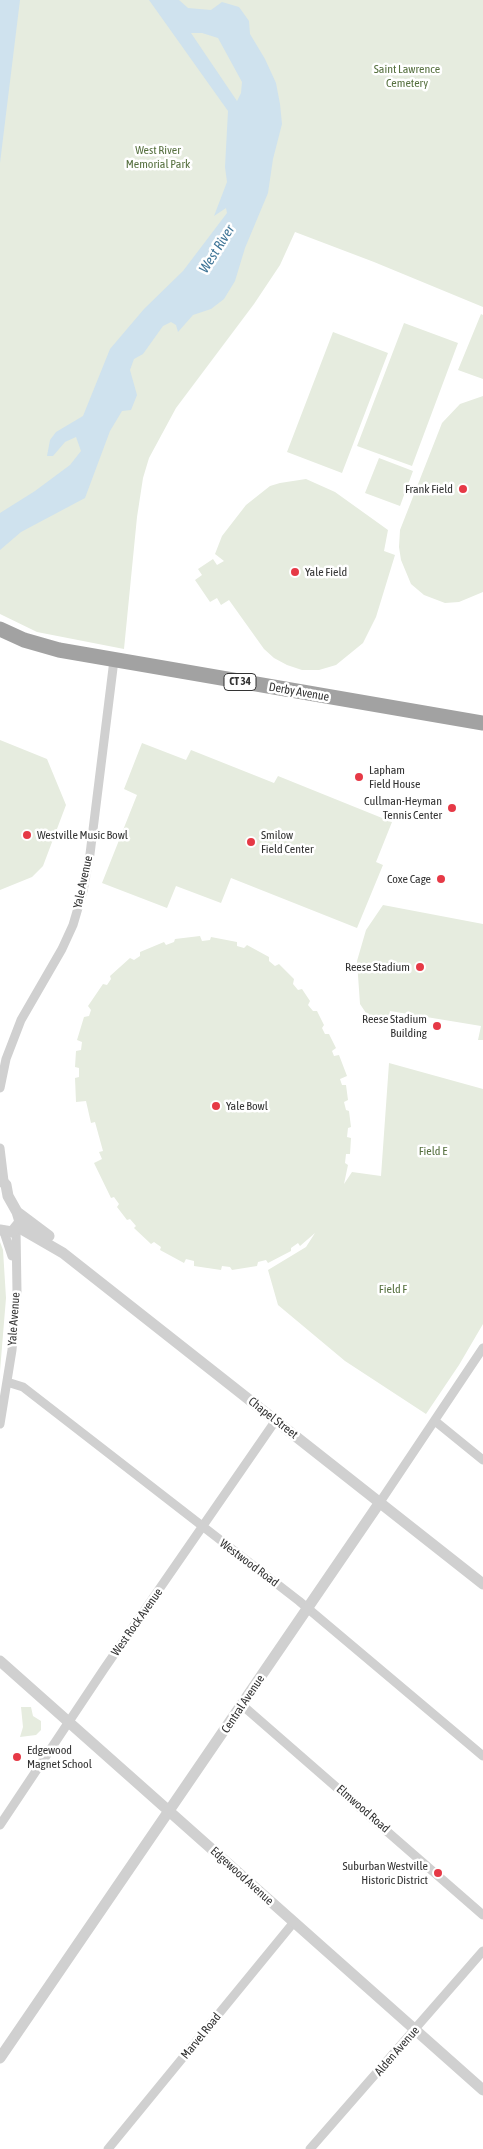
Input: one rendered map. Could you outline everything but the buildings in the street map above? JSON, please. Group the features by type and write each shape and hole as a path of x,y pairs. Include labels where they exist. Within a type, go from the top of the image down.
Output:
{"highway":[{"name":"Derby Avenue","path":"0,629 24,640 59,650 483,723"}],"street":[{"name":"Yale Avenue","path":"0,1088 6,1059 21,1020 62,949 73,925 83,891 90,854 114,660"},
{"path":"0,1148 2,1180 10,1203 18,1212 20,1222 17,1228 2,1231"},
{"name":"Chapel Street","path":"18,1212 48,1235 63,1252 483,1584"},
{"name":"Yale Avenue","path":"0,1424 16,1306 17,1228"},
{"name":"Chapel Street","path":"17,1228 63,1252"},
{"name":"Yale Avenue","path":"2,1231 16,1273"},
{"name":"Central Avenue","path":"0,2058 170,1812 435,1422 483,1348"},
{"name":"Westwood Road","path":"7,1382 23,1387 202,1528 308,1608 483,1756"},
{"name":"West Rock Avenue","path":"0,1825 276,1420"},
{"path":"435,1422 483,1460"},
{"name":"Edgewood Avenue","path":"0,1661 483,2090"},
{"name":"Elmwood Road","path":"242,1705 483,1915"},
{"name":"Marvel Road","path":"108,2149 294,1922"},
{"name":"Alden Avenue","path":"310,2149 483,1951"}],"green space":[{"name":"West River Memorial Park","path":"0,0 483,0 483,307 295,232 280,265 254,304 176,408 149,458 143,478 137,517 124,649 37,632 0,614"},
{"path":"481,314 483,315 483,379 458,370"},
{"path":"404,323 458,343 412,466 357,446"},
{"path":"333,332 388,353 342,473 287,452"},
{"path":"483,396 483,592 459,602 445,603 424,595 411,584 401,560 399,547 400,530 442,423 460,404"},
{"path":"379,458 413,471 400,506 365,493"},
{"name":"Yale Field","path":"306,479 335,492 388,530 384,551 395,555 376,617 363,643 336,665 319,670 302,670 274,658 264,649 229,600 221,605 217,598 210,602 195,580 202,575 198,569 213,559 217,565 224,561 215,554 222,536 246,505 270,486"},
{"name":"Westville Music Bowl","path":"0,740 47,759 66,805 43,866 32,877 0,890"},
{"name":"Smilow Field Center","path":"142,743 186,760 191,750 274,783 278,776 392,822 376,862 383,865 357,928 231,878 221,903 176,886 167,908 102,883 137,795 124,789"},
{"name":"Reese Stadium","path":"383,905 483,924 483,1040 478,1040 481,1026 390,1011 387,1024 372,1022 360,1004 357,961 366,930"},
{"name":"Yale Bowl","path":"200,936 202,941 210,940 211,937 237,942 237,946 244,948 247,945 269,957 269,961 275,966 279,964 294,979 293,984 298,990 302,989 310,1001 308,1005 313,1011 317,1011 324,1025 322,1028 325,1034 329,1034 336,1048 332,1051 334,1056 339,1055 347,1076 340,1079 342,1085 346,1085 348,1100 344,1102 346,1110 349,1111 351,1127 348,1128 347,1137 351,1138 350,1154 346,1154 345,1163 348,1165 344,1184 352,1172 381,1176 389,1063 483,1089 483,1324 459,1365 426,1414 345,1361 278,1305 268,1270 306,1247 315,1233 300,1246 298,1243 291,1248 291,1251 268,1263 266,1260 258,1262 257,1266 232,1270 230,1267 222,1266 221,1270 194,1266 194,1261 186,1259 184,1263 160,1250 161,1247 154,1242 151,1244 134,1228 136,1226 130,1219 127,1220 117,1207 119,1204 114,1197 111,1198 94,1163 102,1159 99,1152 103,1151 95,1122 91,1123 86,1101 76,1102 75,1078 79,1077 79,1068 75,1067 76,1051 81,1050 82,1042 77,1040 84,1017 89,1016 91,1010 88,1006 103,984 107,985 111,979 110,976 130,958 134,960 140,956 140,952 164,942 166,945 174,942 175,939"},
{"path":"0,1242 3,1250 6,1298 0,1371"},
{"path":"21,1707 31,1707 33,1716 41,1721 41,1730 36,1735 20,1737 23,1727"}],"water":[{"path":"0,0 20,0 0,163"},
{"name":"West River","path":"149,0 179,0 188,8 211,10 222,2 239,7 249,21 250,34 265,59 276,83 280,104 282,124 273,159 268,193 245,248 235,281 224,299 211,309 193,315 178,332 176,325 171,322 163,326 143,354 134,359 130,370 137,395 131,410 122,411 110,431 85,498 21,532 0,550 0,513 35,491 70,465 81,451 76,437 65,442 53,456 47,456 50,440 56,432 83,416 110,349 144,309 183,271 227,213 226,208 214,216 227,182 225,167 228,111","holes":["191,33 202,33 218,38 242,82 241,93 237,101"]}],"place":[{"name":"Frank Field","path":"463,489"},
{"name":"Yale Field","path":"295,572"},
{"name":"Lapham Field House","path":"359,777"},
{"name":"Cullman-Heyman Tennis Center","path":"452,808"},
{"name":"Westville Music Bowl","path":"27,835"},
{"name":"Smilow Field Center","path":"251,842"},
{"name":"Coxe Cage","path":"441,879"},
{"name":"Reese Stadium","path":"420,967"},
{"name":"Reese Stadium Building","path":"437,1026"},
{"name":"Yale Bowl","path":"216,1106"},
{"name":"Edgewood Magnet School","path":"17,1757"},
{"name":"Suburban Westville Historic District","path":"438,1873"}],"park label":[{"name":"Saint Lawrence Cemetery","path":"407,76"},
{"name":"Field E","path":"433,1151"},
{"name":"Field F","path":"393,1289"}]}
